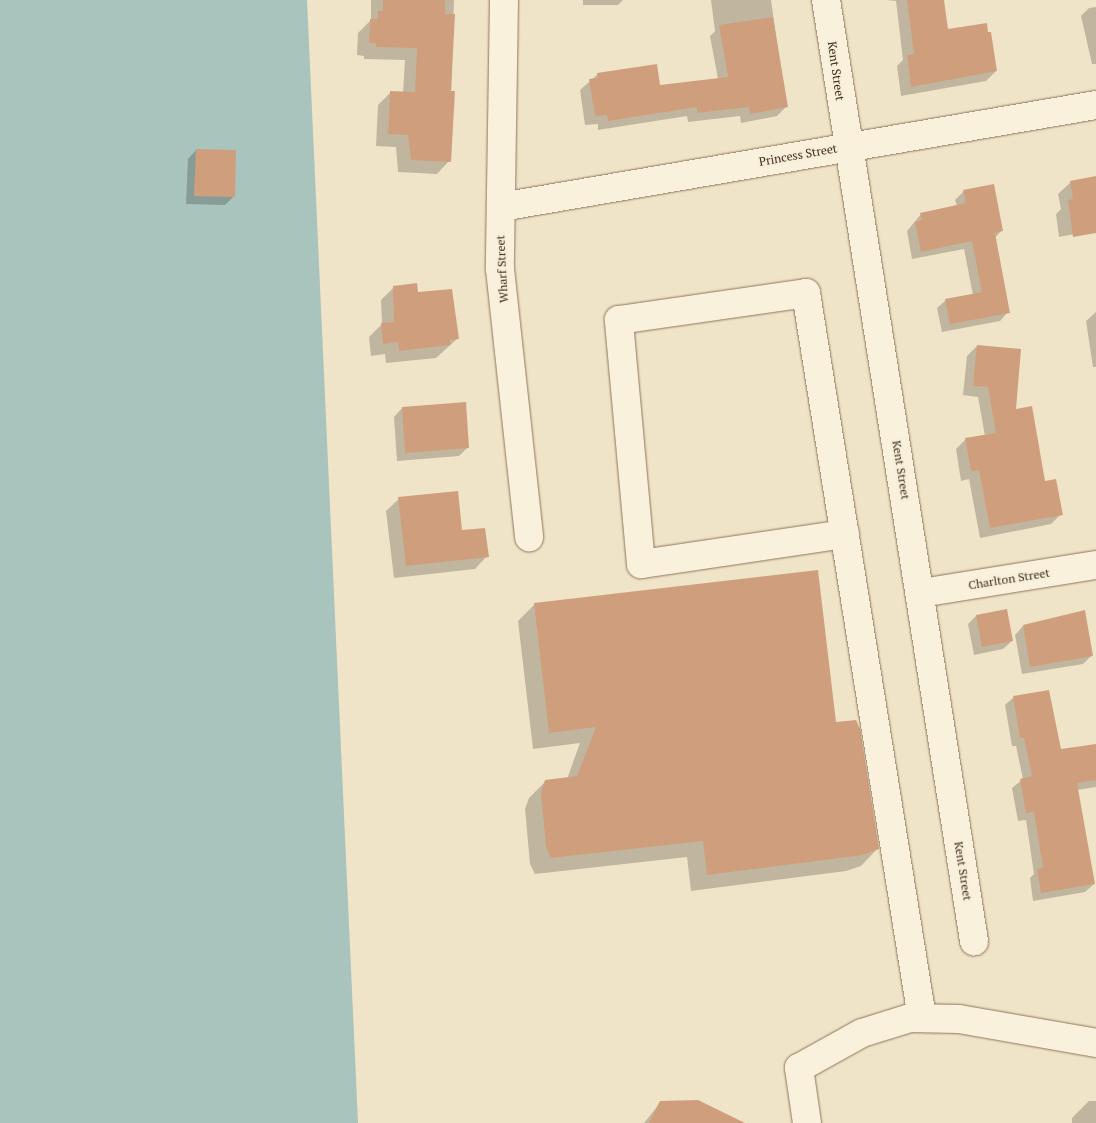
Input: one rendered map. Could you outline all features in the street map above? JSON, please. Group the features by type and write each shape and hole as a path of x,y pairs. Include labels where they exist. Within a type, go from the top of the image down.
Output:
{"street":[{"name":"Wharf Street","path":"504,0 500,269 529,537"},
{"name":"Kent Street","path":"826,0 921,592 974,941"},
{"name":"Princess Street","path":"501,207 1096,105"},
{"path":"845,534 642,564 619,320 806,293 845,534 922,1018"},
{"name":"Charlton Street","path":"921,592 1096,564"},
{"path":"807,1123 799,1068 862,1033 910,1018 959,1019 1096,1043"}],"water":[{"path":"0,0 307,0 358,1123 0,1123"}],"building":[{"path":"383,0 445,0 445,14 455,14 451,91 455,91 451,162 411,160 408,135 388,134 390,91 415,92 417,48 376,47 376,43 369,43 370,19 378,19 378,11 383,11"},
{"path":"907,0 944,0 948,29 987,23 988,32 991,32 997,71 911,87 907,55 914,54"},
{"path":"773,17 788,107 750,114 749,107 697,113 697,107 608,121 607,115 595,116 589,79 598,78 597,73 657,64 660,85 728,77 719,25"},
{"path":"196,149 236,150 235,197 194,196"},
{"path":"1096,176 1096,233 1073,237 1068,200 1073,199 1070,181"},
{"path":"994,184 1003,231 995,233 1010,313 950,324 945,299 982,292 972,241 921,252 915,222 922,220 920,213 966,203 963,190"},
{"path":"417,283 418,292 452,289 459,339 450,340 450,345 399,351 398,342 383,344 381,323 394,322 393,286"},
{"path":"977,345 1021,349 1016,409 1032,406 1045,481 1056,479 1063,515 990,528 979,470 971,471 965,438 996,433 988,387 973,386"},
{"path":"466,402 469,448 405,453 402,407"},
{"path":"458,491 462,530 485,528 489,557 406,566 398,497"},
{"path":"818,570 836,722 856,720 860,729 879,849 863,855 707,875 703,841 551,858 546,847 541,792 545,780 577,776 596,727 549,733 534,603"},
{"path":"1007,609 1013,641 982,647 976,615"},
{"path":"1085,610 1093,656 1030,667 1023,625"},
{"path":"1049,690 1061,749 1096,744 1096,780 1077,783 1095,884 1041,893 1037,869 1043,868 1034,812 1026,813 1020,779 1032,776 1024,738 1020,738 1013,696"},
{"path":"698,1100 745,1123 649,1123 660,1101"}]}
